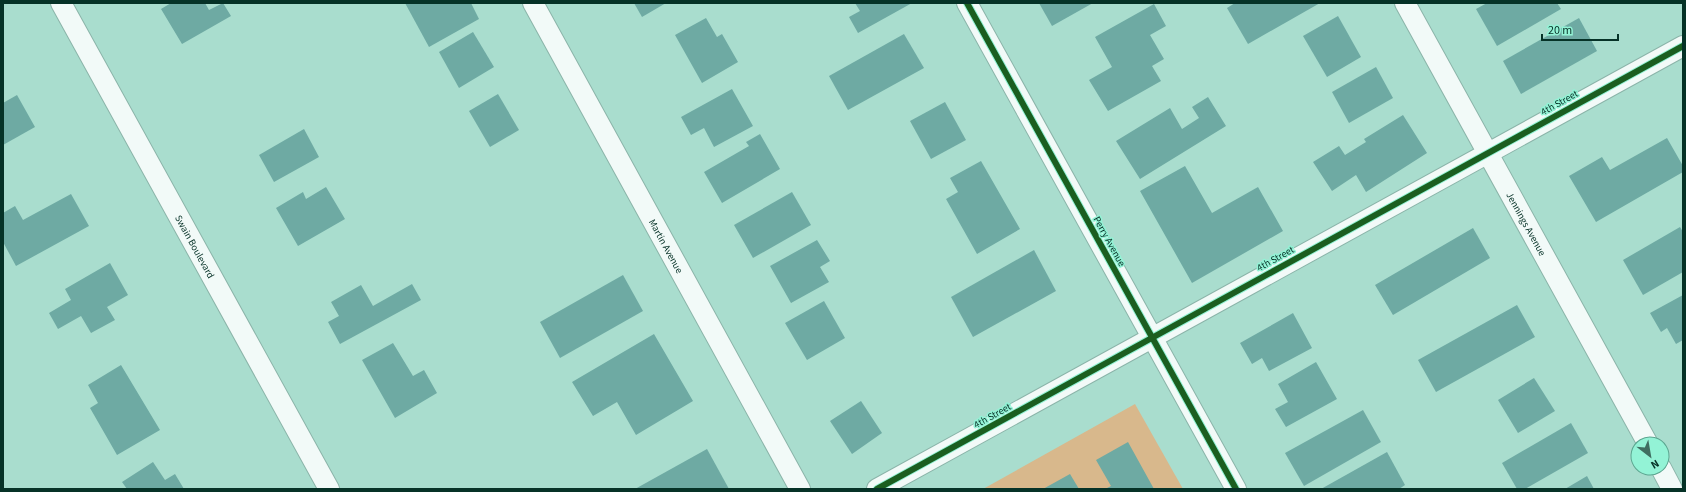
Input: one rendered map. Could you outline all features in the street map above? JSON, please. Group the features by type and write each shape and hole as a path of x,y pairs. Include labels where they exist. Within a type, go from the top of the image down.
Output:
{"street":[{"name":"Swain Boulevard","path":"61,3 329,489"},
{"name":"Martin Avenue","path":"533,3 800,489"},
{"name":"Perry Avenue","path":"967,3 1236,489"},
{"name":"Jennings Avenue","path":"1405,3 1644,436"},
{"name":"4th Street","path":"877,489 1683,46"},
{"path":"1665,476 1672,489"}],"shaded area":[{"path":"1135,404 1183,489 983,489"}],"building":[{"path":"171,3 205,3 209,10 223,3 231,16 182,44 161,9"},
{"path":"405,3 471,3 479,19 429,47"},
{"path":"634,3 666,3 642,17"},
{"path":"855,3 912,3 858,33 849,17 860,11"},
{"path":"1039,3 1093,3 1052,26"},
{"path":"1235,3 1320,3 1248,44 1227,8"},
{"path":"1487,3 1557,3 1561,9 1497,46 1476,9"},
{"path":"1154,4 1166,26 1150,35 1164,59 1152,66 1161,81 1108,111 1089,80 1112,67 1095,37"},
{"path":"1338,16 1361,57 1327,77 1303,36"},
{"path":"706,18 717,37 722,34 738,62 702,83 675,35"},
{"path":"1579,18 1597,51 1521,94 1503,61"},
{"path":"473,32 494,67 459,88 439,52"},
{"path":"904,34 924,68 848,110 829,76"},
{"path":"1376,67 1393,98 1349,123 1332,92"},
{"path":"732,89 753,126 714,147 704,128 691,135 681,117"},
{"path":"498,94 519,130 490,147 469,111"},
{"path":"17,95 35,127 3,145 3,103"},
{"path":"1208,97 1226,126 1140,179 1116,141 1170,108 1182,129 1199,118 1192,107"},
{"path":"945,102 966,140 931,159 910,121"},
{"path":"1403,115 1427,153 1366,192 1356,175 1332,191 1313,162 1339,146 1345,155 1366,142 1364,139"},
{"path":"304,129 319,157 274,182 259,155"},
{"path":"760,134 780,169 722,203 704,172 749,146 746,142"},
{"path":"1667,138 1683,166 1683,172 1596,222 1569,176 1602,157 1610,170"},
{"path":"981,161 1020,229 977,254 946,199 958,192 950,178"},
{"path":"1185,166 1212,213 1258,187 1283,231 1192,283 1140,191"},
{"path":"326,187 345,219 298,246 276,208 303,192 306,199"},
{"path":"792,192 811,225 753,258 734,225"},
{"path":"71,194 89,226 16,266 3,242 3,213 15,206 23,220"},
{"path":"1680,227 1683,232 1683,272 1643,295 1623,260"},
{"path":"1473,228 1490,258 1393,315 1375,285"},
{"path":"817,240 830,261 820,267 829,282 791,303 770,266"},
{"path":"1034,250 1056,291 973,337 951,297"},
{"path":"110,263 128,295 107,307 115,320 91,333 81,316 58,329 49,313 71,300 65,289"},
{"path":"623,275 643,311 560,358 540,322"},
{"path":"412,284 421,300 340,344 328,322 339,316 331,302 361,285 373,306"},
{"path":"1683,295 1683,340 1676,344 1667,328 1661,332 1650,313"},
{"path":"824,301 845,338 807,360 785,323"},
{"path":"1517,305 1535,337 1436,392 1418,360"},
{"path":"1293,313 1312,348 1269,371 1262,358 1252,364 1240,343"},
{"path":"654,334 693,401 636,435 617,402 593,416 572,382"},
{"path":"393,343 413,376 424,370 437,393 395,418 362,360"},
{"path":"1316,362 1337,399 1286,427 1275,409 1288,402 1278,384"},
{"path":"121,365 160,430 117,455 90,408 98,403 88,385"},
{"path":"1534,378 1555,411 1518,433 1498,400"},
{"path":"861,401 882,433 852,454 830,421"},
{"path":"1363,410 1381,442 1304,486 1285,453"},
{"path":"1571,423 1588,453 1525,489 1517,489 1502,463"},
{"path":"1128,442 1154,489 1105,489 1111,486 1096,460"},
{"path":"707,449 729,489 635,489"},
{"path":"1387,452 1405,485 1399,489 1321,489"},
{"path":"153,462 165,480 175,474 184,489 127,489 122,482"},
{"path":"1070,474 1079,489 1043,489"},
{"path":"1587,476 1594,489 1565,489"}],"cycle path":[{"path":"967,3 1236,489"},
{"path":"877,489 1683,46"}]}
